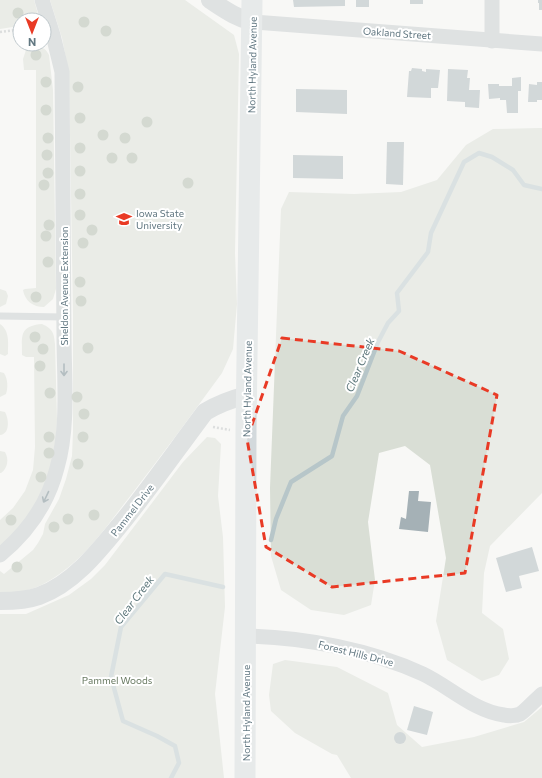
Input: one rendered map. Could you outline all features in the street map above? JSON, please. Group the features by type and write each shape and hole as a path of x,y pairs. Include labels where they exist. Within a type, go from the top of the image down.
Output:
{"main road":[{"name":"North Hyland Avenue","path":"245,778 246,430 253,22 252,0"}],"street":[{"name":"Sheldon Avenue Extension","path":"0,554 23,533 42,506 58,468 61,452 64,411 62,72 53,35 42,0"},
{"path":"210,0 229,13 253,22"},
{"path":"492,0 492,40"},
{"name":"Oakland Street","path":"253,22 542,44"},
{"name":"Pammel Drive","path":"0,601 22,600 39,596 59,585 77,572 93,558 137,504 205,412 225,401 247,395"},
{"name":"Forest Hills Drive","path":"246,636 285,638 324,645 365,653 401,664 426,675 472,704 505,716 520,714 542,694"}],"lane":[{"path":"0,316 64,317"}],"path":[{"path":"0,32 12,30"}],"highlighted area":[{"path":"282,338 399,351 497,395 465,573 332,587 266,547 247,439"}],"green space":[{"path":"0,0 34,0 37,12 12,12 12,27 0,29"},
{"path":"50,0 185,0 234,35 239,54 235,253 237,304 233,349 222,373 103,531 83,554 60,574 47,582 36,588 0,594 0,571 4,574 33,550 38,543 43,534 45,524 59,499 72,456 73,315 69,74 62,38"},
{"path":"25,52 48,52 53,90 56,289 53,299 44,307 36,306 30,303 23,290 36,288 36,70 24,70 23,59"},
{"path":"542,128 542,493 490,546 484,573 482,613 503,629 509,659 499,675 482,681 447,660 436,621 446,558 430,465 405,446 379,453 368,522 375,580 371,605 344,615 311,610 281,590 271,556 270,488 281,209 289,192 354,194 401,192 437,180 466,145 493,129"},
{"path":"0,289 6,291 8,296 6,304 0,307"},
{"path":"0,324 5,330 8,338 8,354 5,356 0,354"},
{"path":"42,324 49,328 52,332 55,344 57,419 56,444 51,472 40,496 26,520 0,547 0,520 13,508 25,491 33,470 35,447 34,357 26,357 22,355 22,337 23,333 29,327"},
{"path":"0,372 4,373 5,375 7,386 6,394 0,397"},
{"path":"0,411 5,412 8,426 6,432 0,435"},
{"name":"Pammel Woods","path":"207,437 215,438 221,444 218,496 223,537 225,607 215,694 224,778 0,778 0,614 26,614 69,595 91,579 105,565 183,462"},
{"path":"0,451 5,452 7,460 5,469 1,473 0,473"},
{"path":"285,660 337,667 388,693 397,725 422,747 474,737 524,722 542,707 542,778 351,778 337,755 332,754 295,733 271,711 269,695 273,664"}],"building":[{"path":"293,0 345,0 345,6 294,7"},
{"path":"356,0 369,0 369,7 356,7"},
{"path":"410,0 423,0 423,4 410,4"},
{"path":"538,0 542,0 542,10 539,10"},
{"path":"412,68 422,69 422,71 426,72 426,69 440,70 438,88 431,88 431,98 407,97 409,71 411,71"},
{"path":"448,69 468,70 467,78 470,78 469,90 480,90 479,108 465,107 465,102 447,101"},
{"path":"521,77 521,91 518,91 518,113 507,113 506,100 500,100 500,98 489,99 488,84 512,86 512,78"},
{"path":"537,82 542,82 542,100 537,100 537,102 528,102 529,84 537,85"},
{"path":"296,89 347,90 347,114 296,112"},
{"path":"387,142 404,142 403,185 386,184"},
{"path":"293,155 343,156 343,179 293,178"},
{"path":"409,491 419,491 418,501 431,502 428,532 399,529 401,517 406,519"},
{"path":"532,547 539,571 519,576 522,588 506,592 496,558"},
{"path":"414,706 433,712 427,735 407,730"},
{"path":"400,732 404,734 406,738 404,742 400,744 396,742 394,738 396,734"}],"waterway":[{"name":"Clear Creek","path":"271,540 276,519 291,482 332,456 343,416 357,396 378,342 388,323 399,311 397,293 428,252 431,233 464,162 479,153 492,157 513,170 524,185 542,189"},
{"name":"Clear Creek","path":"171,778 179,763 175,746 157,736 123,721 111,677 121,627 165,574 223,587"}],"place":[{"name":"Iowa State University","path":"124,219"}]}
